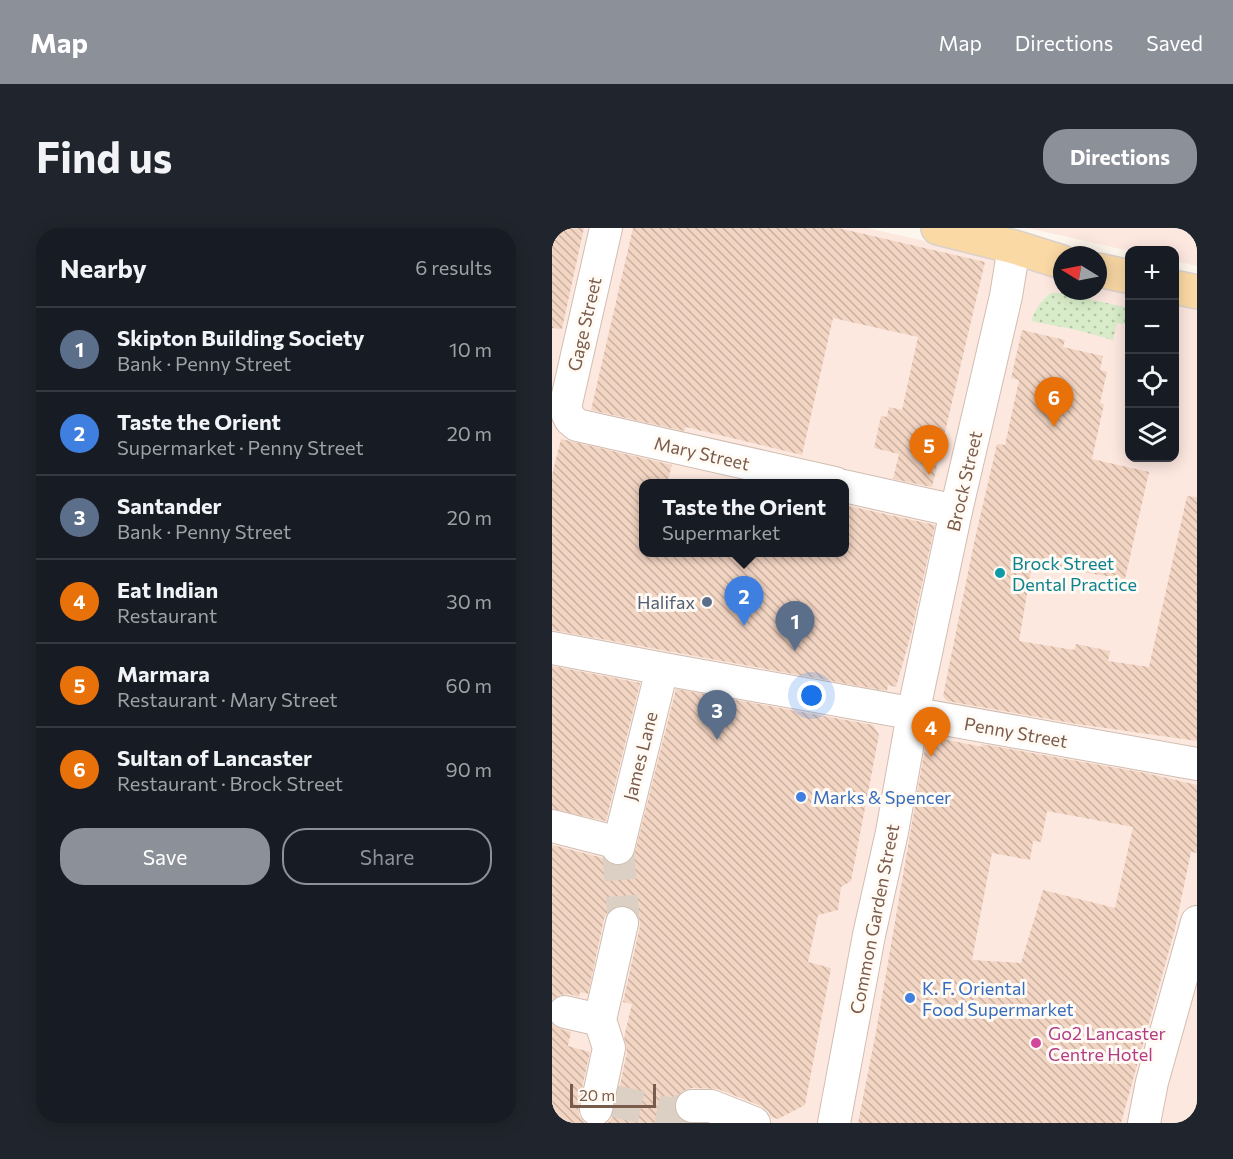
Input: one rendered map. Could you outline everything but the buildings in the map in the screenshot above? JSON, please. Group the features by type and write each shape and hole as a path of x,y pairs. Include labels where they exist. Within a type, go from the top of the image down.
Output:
{"main road":[{"path":"938,228 1053,259"},
{"path":"1107,272 1125,276"},
{"path":"1179,288 1197,292"}],"street":[{"name":"Gage Street","path":"570,420 565,408 606,228"},
{"name":"Brock Street","path":"912,714 1006,296 1014,247"},
{"name":"Mary Street","path":"570,420 577,425 817,479"},
{"path":"849,487 956,511"},
{"name":"Penny Street","path":"552,648 1197,764"},
{"name":"James Lane","path":"552,826 618,846 662,669"},
{"name":"Common Garden Street","path":"834,1123 869,935 892,832 912,714"},
{"path":"1144,1123 1152,1082 1197,922"},
{"path":"601,1102 609,1048 600,1020 622,923"},
{"path":"565,1012 600,1020"},
{"path":"692,1106 711,1106 754,1123"}],"shaded area":[{"path":"552,228 867,228 1053,270 1053,300 1107,300 1107,283 1125,287 1125,462 1179,462 1179,299 1197,303 1197,1123 552,1123"},
{"path":"1028,228 1197,228 1197,266 1179,262 1179,246 1125,246 1125,250"}],"green space":[{"path":"1053,293 1053,300 1093,300 1125,307 1125,324 1117,323 1113,340 1031,321 1044,299"}],"tunnel":[{"path":"618,848 622,923"},
{"path":"610,1100 672,1114 692,1106"}],"place":[{"name":"Sultan of Lancaster","path":"1054,427"},
{"name":"Marmara","path":"929,475"},
{"name":"Brock Street Dental Practice","path":"1000,573"},
{"name":"Halifax","path":"707,602"},
{"name":"Taste the Orient","path":"744,626"},
{"name":"Skipton Building Society","path":"795,651"},
{"name":"Santander","path":"717,740"},
{"name":"Eat Indian","path":"931,757"},
{"name":"Marks & Spencer","path":"801,797"},
{"name":"K. F. Oriental Food Supermarket","path":"910,998"},
{"name":"Go2 Lancaster Centre Hotel","path":"1036,1043"}]}
